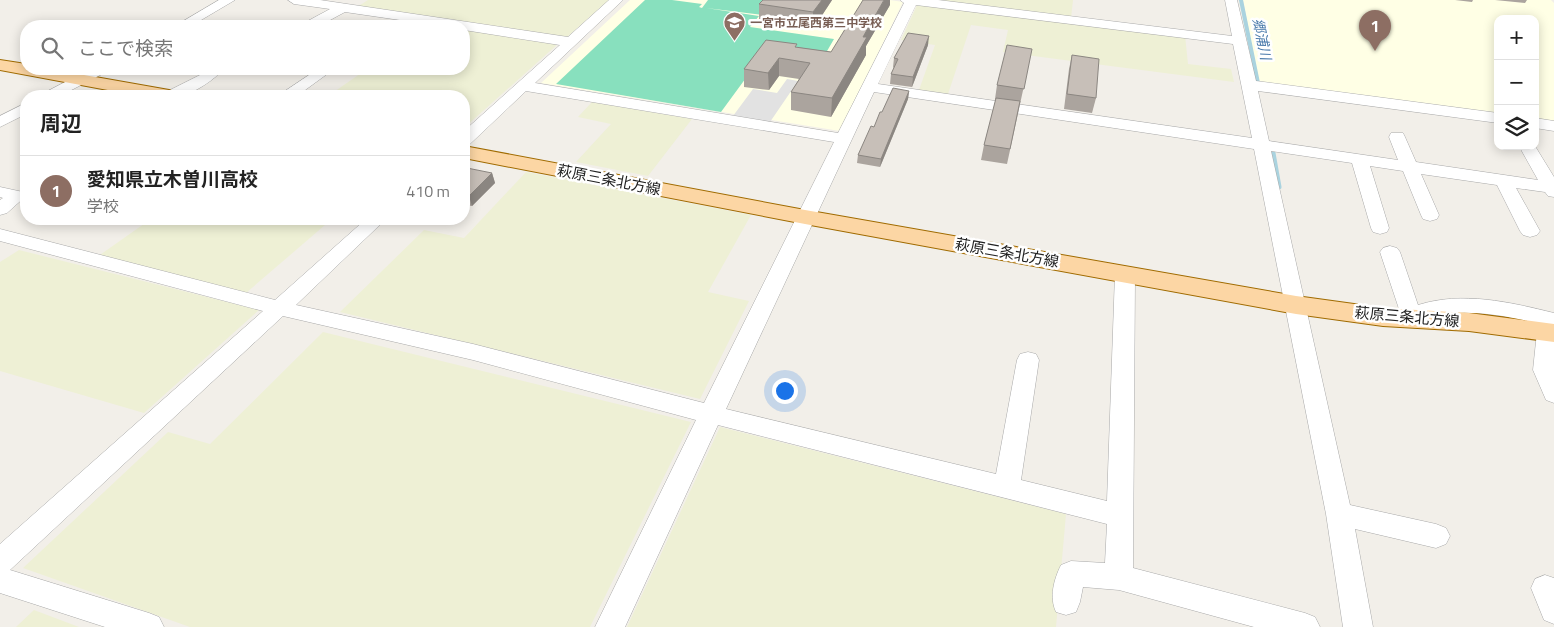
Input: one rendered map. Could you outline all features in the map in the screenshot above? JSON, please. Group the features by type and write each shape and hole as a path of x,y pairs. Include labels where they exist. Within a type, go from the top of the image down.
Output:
{"main road":[{"path":"0,65 20,69"},
{"path":"53,75 135,90"},
{"name":"萩原三条北方線","path":"470,153 805,217 1296,305 1383,317 1552,328"}],"street":[{"path":"193,20 229,0"},
{"path":"294,0 423,20"},
{"path":"470,134 618,0"},
{"path":"610,627 710,414 870,87 910,0 1239,41"},
{"path":"1231,0 1339,514 1358,627"},
{"path":"320,20 342,8"},
{"path":"470,27 572,42"},
{"path":"60,90 89,75"},
{"path":"181,90 206,78 207,75"},
{"path":"296,90 318,75"},
{"path":"1249,85 1494,117"},
{"path":"522,86 845,138"},
{"path":"870,87 1410,166 1553,189"},
{"path":"0,122 20,111"},
{"path":"1539,124 1554,126"},
{"path":"1397,137 1430,215"},
{"path":"1529,150 1553,189"},
{"path":"1359,159 1380,228"},
{"path":"1503,180 1530,231"},
{"path":"0,209 14,193"},
{"path":"0,562 370,225"},
{"path":"0,235 279,308 473,352 710,414 1007,486 1120,516"},
{"path":"1390,252 1412,318"},
{"path":"1119,577 1125,274"},
{"path":"1552,328 1544,370 1554,394"},
{"path":"1007,486 1028,360"},
{"path":"1339,514 1436,536"},
{"path":"1066,602 1071,574 1119,577 1304,627"},
{"path":"0,580 149,627"}],"shaded area":[{"path":"368,0 609,0 566,38 470,24 470,20 445,20 357,7"},
{"name":"一宮市立尾西第三中学校","path":"630,0 890,0 903,2 840,131 541,83"},
{"path":"925,0 1073,0 1071,18"},
{"path":"1243,0 1551,0 1554,3 1554,122 1539,120 1539,15 1494,15 1494,114 1259,82"},
{"path":"918,3 1185,35 1188,64 1231,69 1234,82 1003,52 1008,30 971,25 948,94 919,90 935,45 901,40"},
{"path":"470,30 559,43 470,123 470,90 337,90 358,75 470,75"},
{"path":"787,79 798,81 770,122 733,116 753,89 777,93"},
{"path":"592,102 692,119 648,176 576,162 611,124 578,117"},
{"path":"526,172 751,215 708,292 749,301 700,399 340,312 424,230 464,238"},
{"path":"142,225 325,225 246,293 97,257"},
{"path":"19,250 259,310 144,413 0,371 0,262"},
{"path":"323,332 691,422 590,627 190,627 23,568 168,432 210,444"},
{"path":"720,427 1066,514 1056,627 627,627"},
{"path":"34,610 79,627 16,627"}],"green space":[{"path":"645,0 672,0 702,4 699,7 702,8 708,0 775,0 763,15 706,8 759,16 750,27 834,39 819,65 762,56 721,112 556,84"}],"building":[{"path":"763,0 822,0 813,12 759,4"},
{"path":"863,0 884,0 863,37 867,37 832,98 791,92 810,63 779,58 768,73 744,69 766,40 797,44 795,47 831,52"},
{"path":"908,33 929,36 913,77 891,74 898,59 894,58"},
{"path":"1007,45 1032,49 1024,89 997,85"},
{"path":"1072,55 1099,59 1096,98 1067,94"},
{"path":"893,88 909,91 881,159 858,155 871,126 874,127"},
{"path":"996,98 1020,101 1010,149 984,145"},
{"path":"470,169 492,173 470,195"}],"waterway":[{"name":"郷浦川","path":"1241,0 1258,83"},
{"name":"郷浦川","path":"1272,150 1273,155"},
{"name":"郷浦川","path":"1273,153 1279,187"}],"place":[{"name":"一宮市立尾西第三中学校","path":"734,42"},
{"name":"愛知県立木曽川高校","path":"1375,51"}]}
